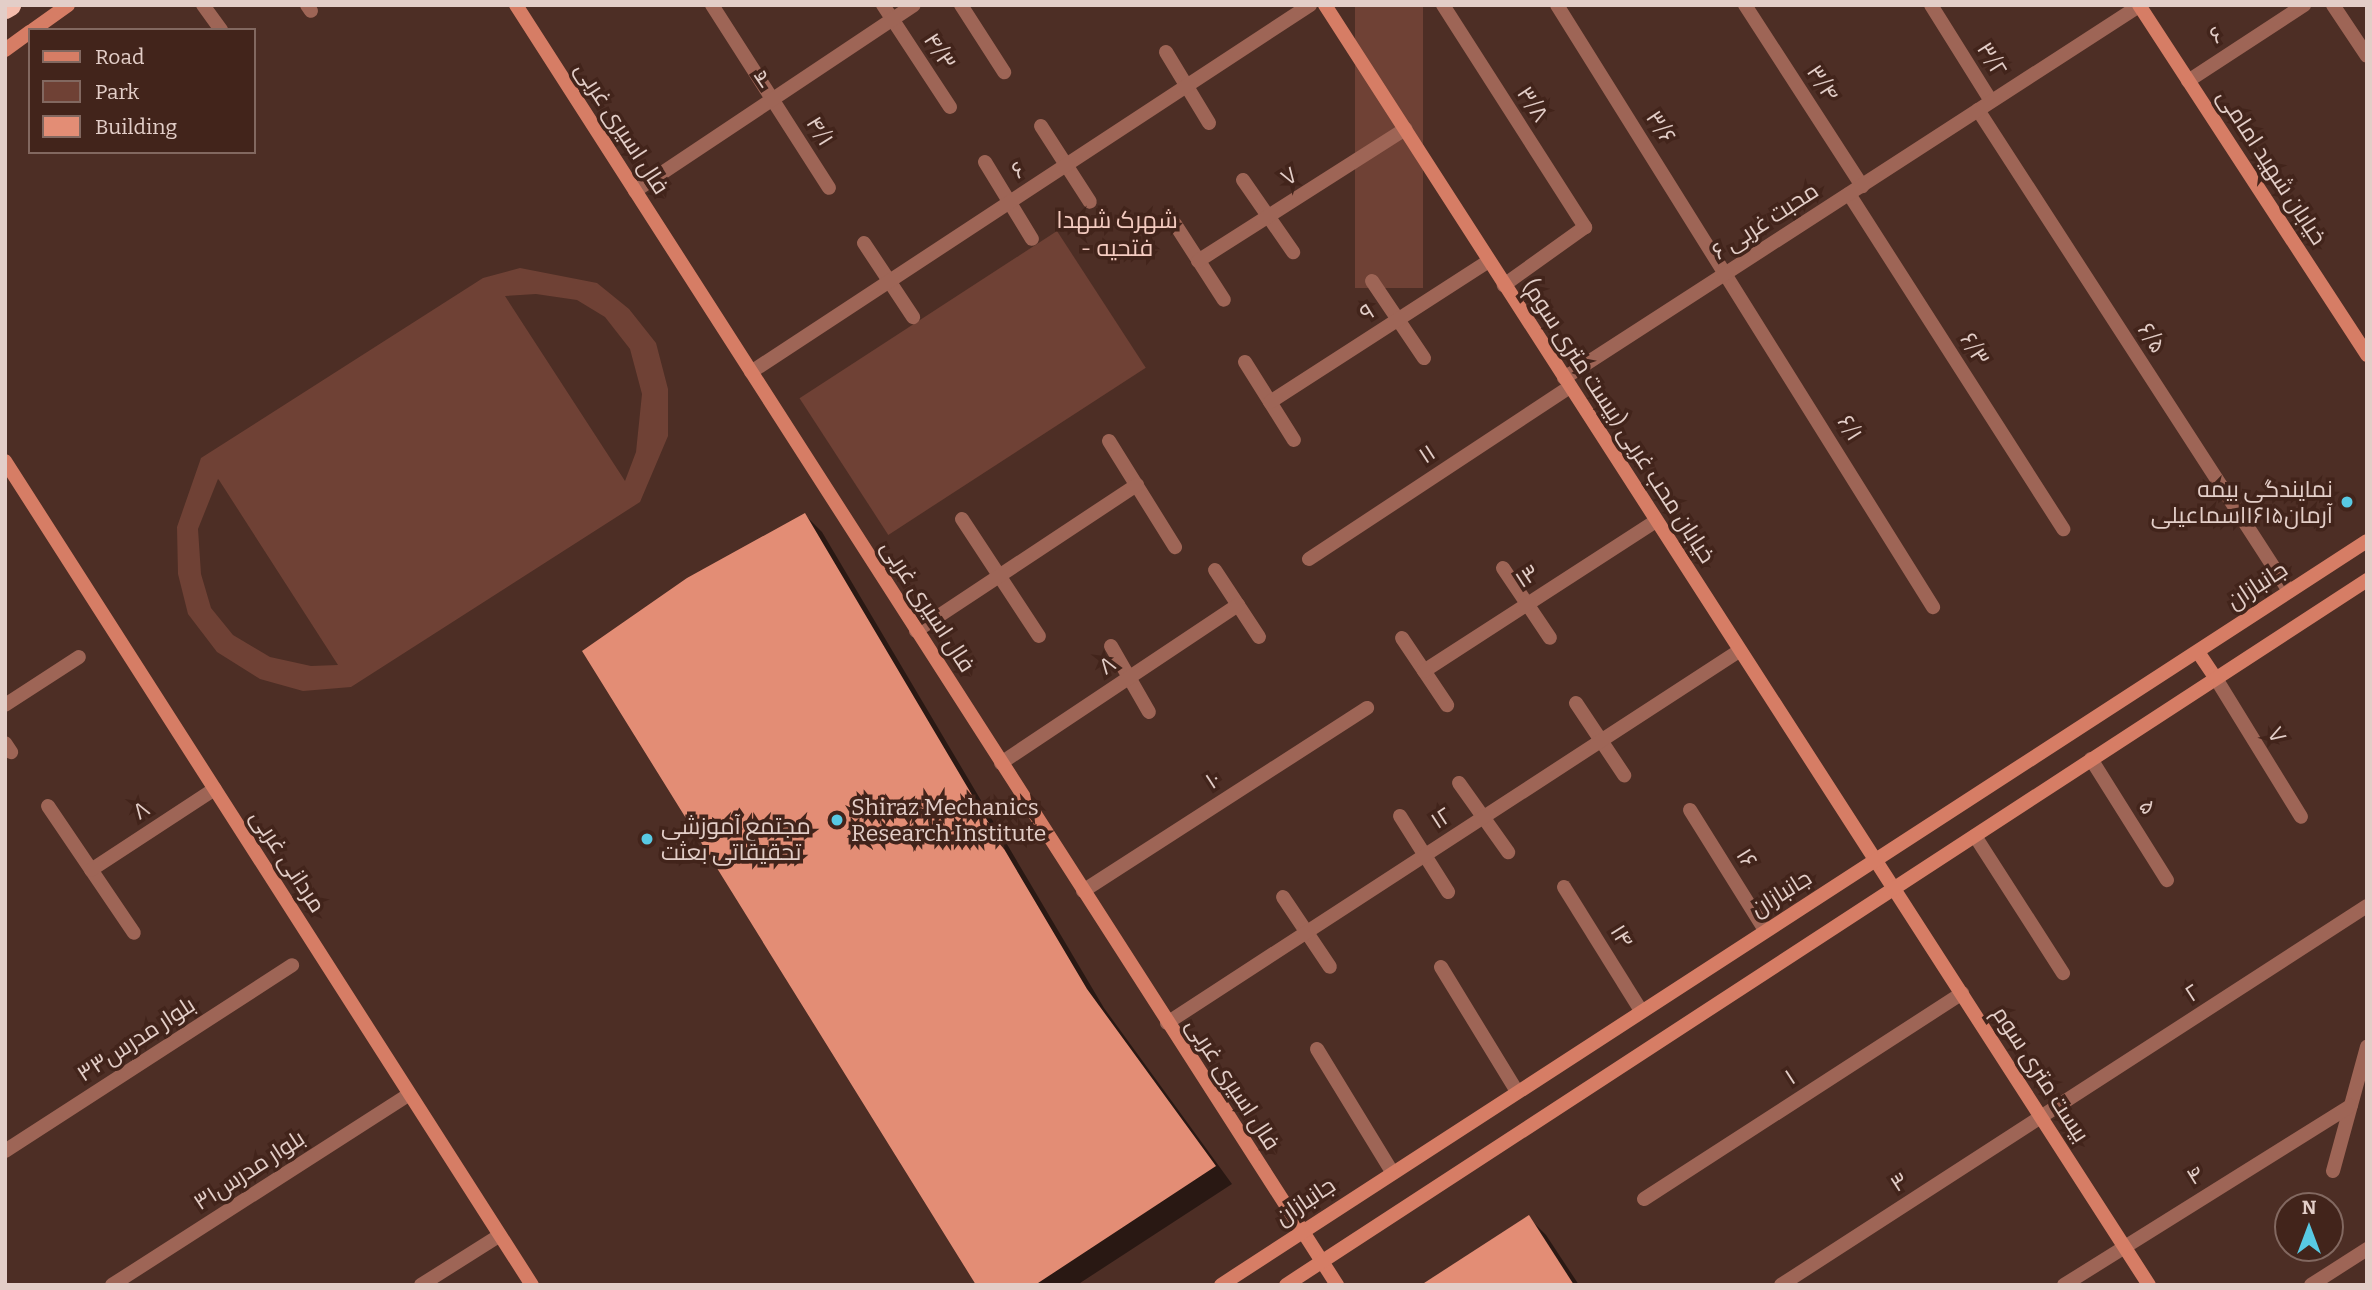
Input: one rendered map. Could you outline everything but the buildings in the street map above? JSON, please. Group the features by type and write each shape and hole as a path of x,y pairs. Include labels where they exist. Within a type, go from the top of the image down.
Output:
{"highway":[{"path":"5,8 10,5"}],"street":[{"path":"35,28 68,5"},
{"path":"202,5 219,28"},
{"name":"فال اسیری غربی","path":"516,5 1337,1285"},
{"name":"۴/۱","path":"712,5 830,188"},
{"name":"۴/۳","path":"883,5 950,107"},
{"name":"۴","path":"635,191 914,5"},
{"path":"961,5 1004,72"},
{"name":"۶","path":"751,372 1310,5"},
{"name":"خیابان محب غربی (بیست متری سوم)","path":"1325,5 1874,862"},
{"name":"۳/۸","path":"1443,5 1586,227 1504,285"},
{"name":"۳/۶","path":"1557,5 1728,273"},
{"name":"۳/۴","path":"1745,5 1856,190"},
{"name":"۳/۲","path":"1931,5 1991,102"},
{"name":"۶","path":"2188,80 2304,5"},
{"path":"2333,5 2367,56"},
{"name":"محبت غربی ۶","path":"1567,383 1728,273 2139,6"},
{"name":"خیابان شهید امامی","path":"2139,6 2367,355"},
{"path":"5,50 28,33"},
{"path":"1166,52 1209,123"},
{"name":"۶/۵","path":"1978,110 2289,591"},
{"path":"1041,126 1090,202"},
{"name":"۷","path":"1198,261 1405,129"},
{"path":"985,162 1032,239"},
{"path":"1243,180 1293,252"},
{"name":"۶/۳","path":"1856,190 2063,530"},
{"path":"1175,224 1224,300"},
{"path":"864,243 913,317"},
{"name":"۹","path":"1270,402 1489,261"},
{"name":"۶/۱","path":"1728,273 1933,607"},
{"path":"1372,281 1424,358"},
{"path":"1245,362 1294,440"},
{"name":"۱۱","path":"1309,559 1567,383"},
{"path":"1108,441 1175,547"},
{"name":"مردانی غربی","path":"5,461 532,1285"},
{"path":"916,631 1137,485"},
{"path":"962,519 1039,636"},
{"name":"۱۳","path":"1424,671 1656,521"},
{"name":"جانبازان","path":"1221,1285 1391,1170 1874,862 2367,541"},
{"path":"1503,568 1550,638"},
{"path":"1215,570 1259,637"},
{"path":"1286,1285 2367,580"},
{"name":"۸","path":"1001,763 1238,605"},
{"path":"1402,638 1447,705"},
{"path":"1111,646 1149,712"},
{"name":"۱۲","path":"1167,1023 1739,650"},
{"path":"2197,652 2215,677"},
{"path":"5,705 79,657"},
{"name":"۷","path":"2215,677 2301,817"},
{"path":"1576,703 1624,775"},
{"name":"۱۰","path":"1083,891 1367,708"},
{"name":"۵","path":"2091,759 2167,880"},
{"path":"1459,783 1508,852"},
{"name":"۸","path":"91,870 215,789"},
{"path":"48,806 134,933"},
{"name":"۱۶","path":"1690,810 1765,930"},
{"path":"1400,817 1448,892"},
{"path":"1975,836 2063,972"},
{"name":"بیست متری سوم","path":"1874,862 1962,993 2149,1285"},
{"name":"۱۴","path":"1564,887 1640,1009"},
{"path":"1283,897 1330,967"},
{"name":"۲","path":"2042,1118 2367,906"},
{"name":"بلوار مدرس۳۳","path":"5,1152 292,965"},
{"path":"1441,967 1517,1090"},
{"name":"۱","path":"1644,1199 1962,993"},
{"path":"2333,1171 2367,1047"},
{"path":"1317,1049 1391,1170"},
{"name":"بلوار مدرس۳۱","path":"113,1285 410,1094"},
{"name":"۴","path":"2063,1285 2123,1245 2351,1106"},
{"name":"۳","path":"1781,1285 2042,1118"},
{"path":"421,1285 500,1235"},
{"path":"2311,1285 2367,1249"}],"green space":[{"path":"1355,5 1423,5 1423,288 1355,288"},
{"path":"1057,231 1146,368 888,535 800,398"},
{"path":"520,268 597,283 629,309 656,343 668,389 668,436 640,502 351,687 303,691 260,679 217,652 188,614 178,574 177,527 201,458 483,278","holes":["536,294 577,300 605,317 630,349 642,394 636,452 625,481 505,296","219,480 338,665 311,666 270,657 233,635 211,608 201,574 198,529"]}],"place":[{"name":"نمایندگی بیمه آرمان۱۶۱۵اسماعیلی","path":"2347,502"},
{"name":"Shiraz Mechanics Research Institute","path":"837,820"},
{"name":"مجتمع آموزشی تحقیقاتی بعثت","path":"647,839"}],"district":[{"name":"شهرک شهدا - فتحیه","path":"1117,235"}]}
